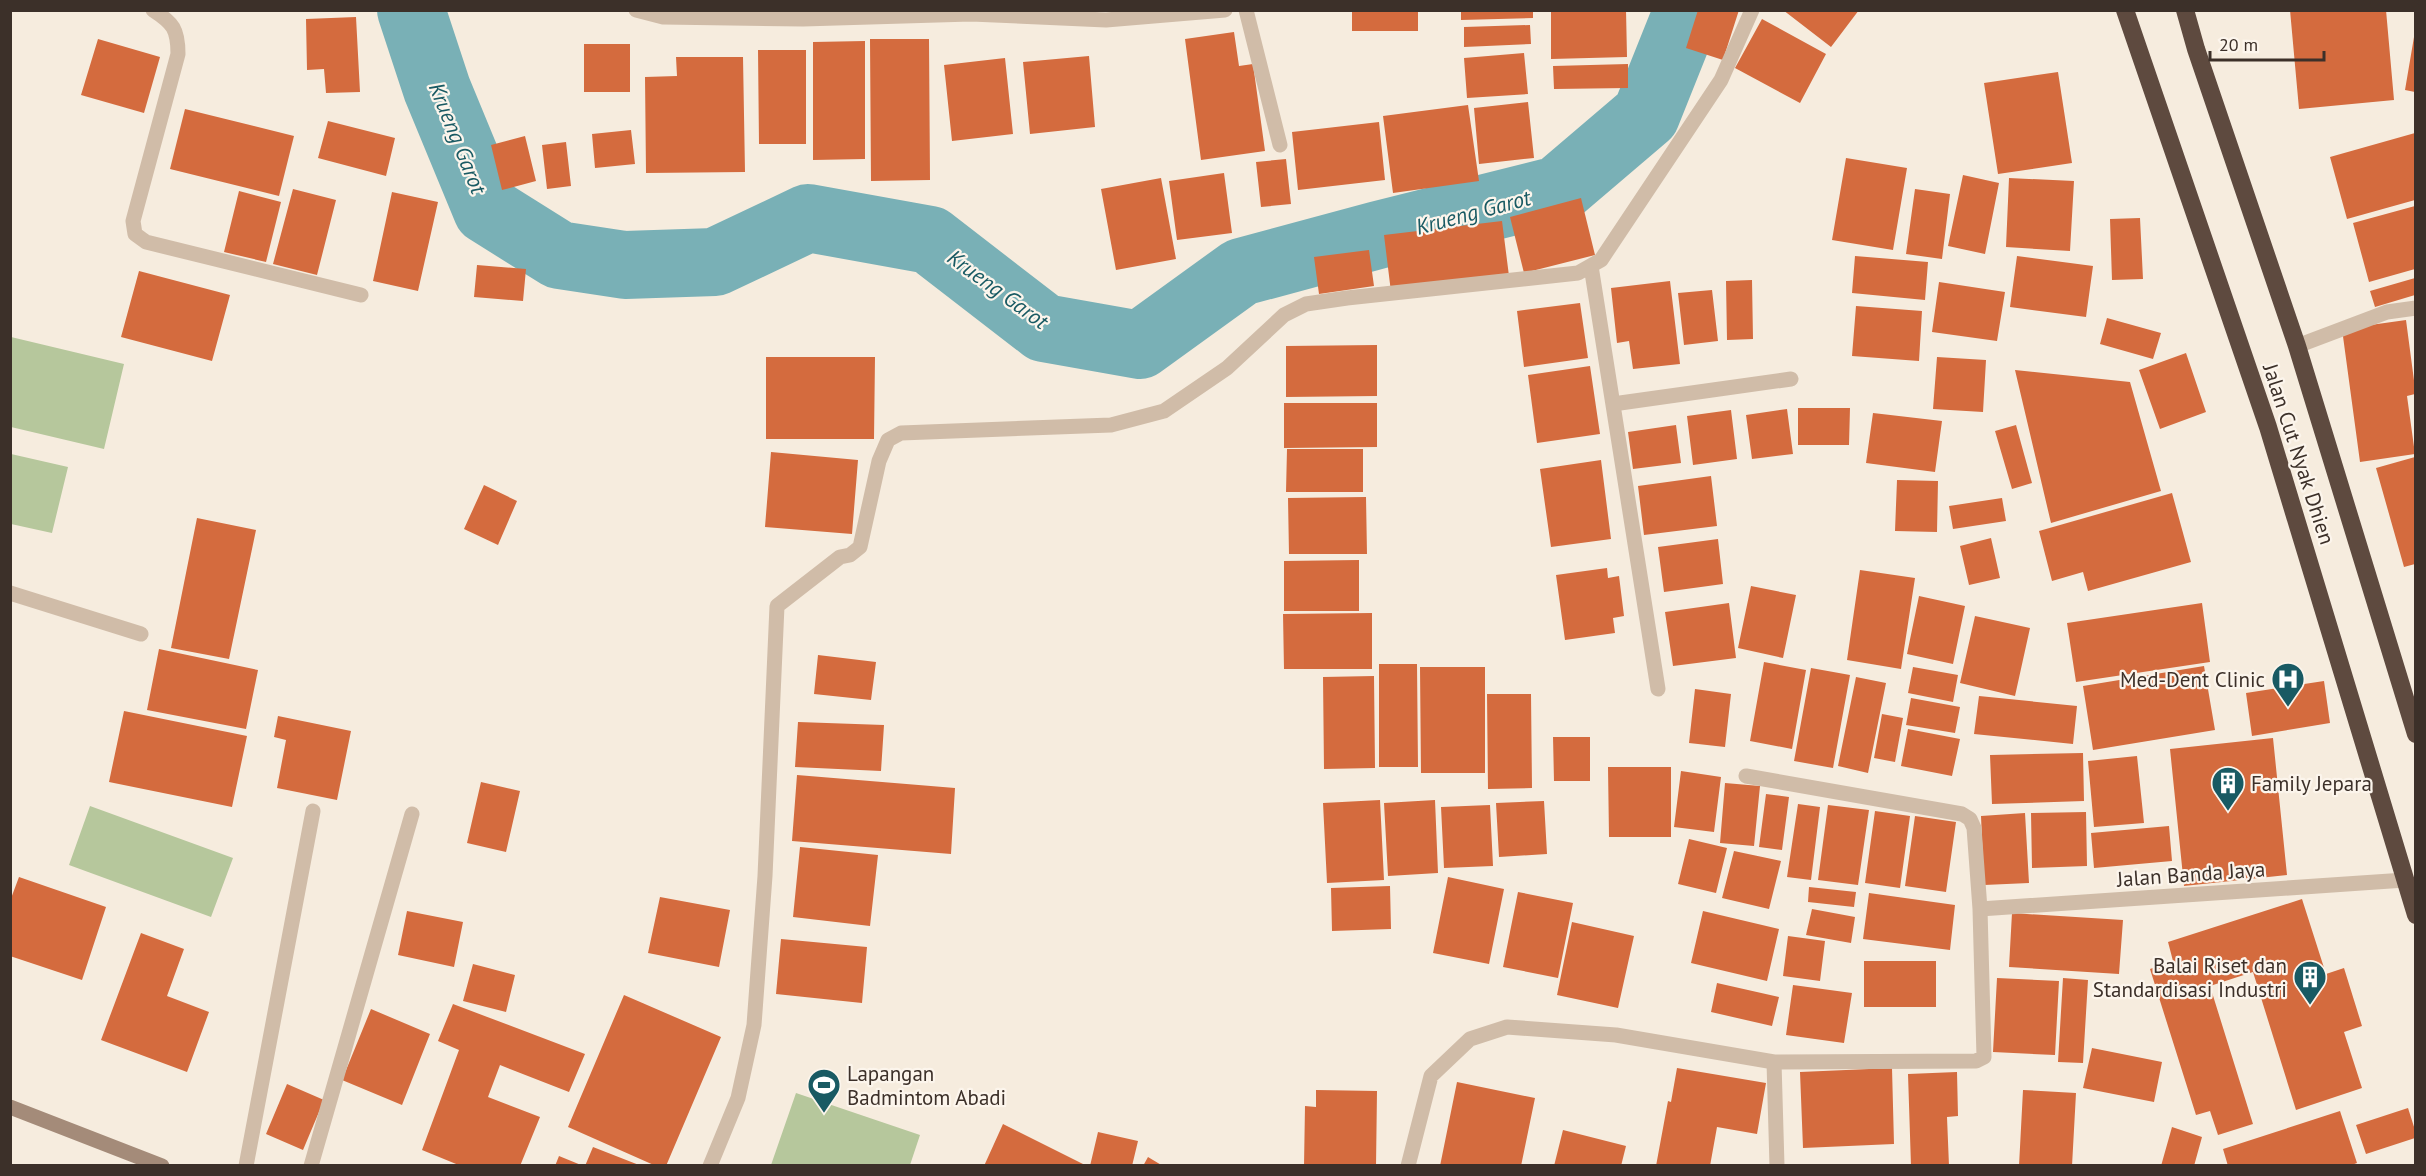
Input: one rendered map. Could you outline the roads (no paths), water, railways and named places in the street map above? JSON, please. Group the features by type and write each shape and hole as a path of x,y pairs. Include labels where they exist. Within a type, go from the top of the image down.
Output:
{"highway":[{"name":"Jalan Cut Nyak Dhien","path":"2125,10 2268,427 2415,915"},
{"name":"Jalan Cut Nyak Dhien","path":"2185,10 2196,49 2297,345 2415,735"}],"street":[{"path":"153,10 169,21 175,30 178,38 178,54 133,221 135,234 146,242 361,295"},
{"path":"636,10 663,17 971,12 1106,20 1226,10"},
{"path":"1246,10 1280,146"},
{"path":"710,1166 738,1098 754,1025 765,876 777,606 840,557 850,555 860,547 879,461 888,440 901,433 1111,425 1164,411 1227,368 1284,315 1306,304 1578,273 1601,260 1720,80 1752,10"},
{"path":"1591,266 1658,689"},
{"path":"2297,345 2387,312 2415,308"},
{"path":"1613,404 1791,379"},
{"path":"10,593 141,634"},
{"path":"1408,1166 1431,1076 1470,1039 1507,1027 1616,1035 1774,1062 1976,1061 1984,1057 1980,909 1974,828 1970,819 1962,814 1746,776"},
{"path":"246,1166 313,811"},
{"path":"311,1166 412,814"},
{"name":"Jalan Banda Jaya","path":"1980,909 2405,880"},
{"path":"1774,1062 1777,1166"},
{"path":"10,1107 162,1166"}],"waterway":[{"name":"Krueng Garot","path":"411,10 437,89 487,210 559,255 625,265 715,262 808,218 930,240 1044,328 1140,345 1241,272 1558,190 1646,115 1688,10"}],"place":[{"name":"Med-Dent Clinic","path":"2288,708"},
{"name":"Family Jepara","path":"2228,812"},
{"name":"Balai Riset dan Standardisasi Industri","path":"2310,1006"},
{"name":"Lapangan Badmintom Abadi","path":"824,1114"}]}
